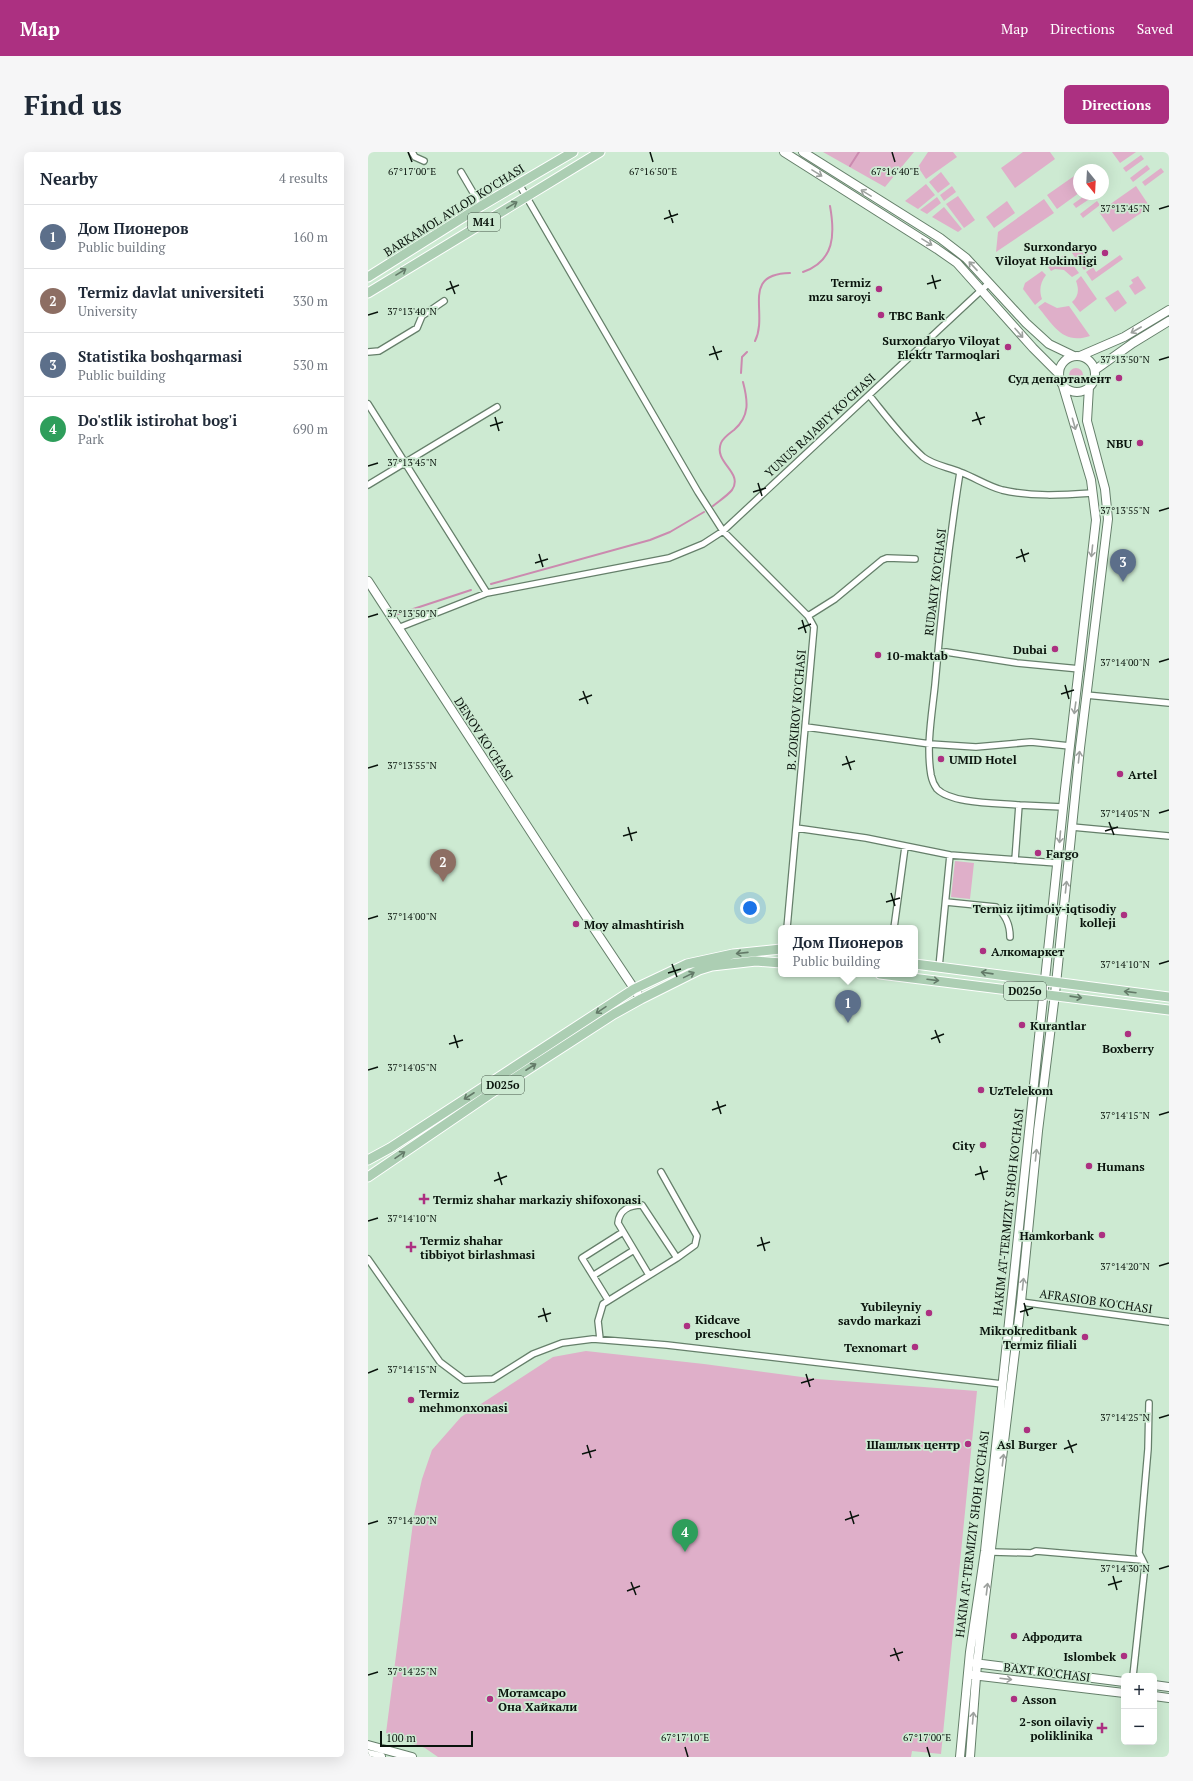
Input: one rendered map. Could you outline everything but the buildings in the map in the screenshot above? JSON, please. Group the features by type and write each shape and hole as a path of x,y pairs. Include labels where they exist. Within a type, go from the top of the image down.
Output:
{"main road":[{"name":"BARKAMOL AVLOD KO'CHASI","path":"368,277 481,206 573,152"},
{"name":"BARKAMOL AVLOD KO'CHASI","path":"368,293 600,152"},
{"path":"784,152 957,263 982,289 1033,348 1059,374 1064,386 1073,392 1084,391 1089,387 1095,377 1090,361 1049,344 1026,323 966,258 940,238 803,152"},
{"path":"1059,374 1063,362 1124,336 1169,310"},
{"path":"1094,370 1133,343 1169,322"},
{"name":"HAKIM AT-TERMIZIY SHOH KO'CHASI","path":"960,1757 969,1663 985,1551 1063,807 1096,520 1093,493 1064,386"},
{"name":"HAKIM AT-TERMIZIY SHOH KO'CHASI","path":"970,1757 976,1676 1021,1302 1038,1131 1055,994 1086,695 1108,519 1105,489 1087,421 1089,387"},
{"name":"DENOV KO'CHASI","path":"368,581 580,909 641,998"},
{"path":"634,989 687,964 733,954 778,949"},
{"name":"D025o","path":"368,1177 490,1094 641,998 698,970 712,966 756,961 778,963"},
{"path":"918,964 1169,997"},
{"name":"D025o","path":"906,977 1055,994 1169,1010"},
{"name":"D025o","path":"368,1160 390,1148 634,989"},
{"name":"BAXT KO'CHASI","path":"969,1663 1121,1682"},
{"name":"BAXT KO'CHASI","path":"968,1674 1121,1693"},
{"path":"1157,1685 1169,1687"},
{"path":"1157,1696 1169,1698"},
{"path":"368,1745 412,1757"},
{"path":"368,1754 381,1757"}],"street":[{"path":"412,152 415,157 424,161"},
{"path":"461,172 481,206"},
{"name":"B. ZOKIROV KO'CHASI","path":"519,184 698,492 723,531 808,616 814,627 787,925"},
{"name":"YUNUS RAJABIY KO'CHASI","path":"398,628 487,593 669,558 702,544 723,531 989,283"},
{"path":"368,352 379,351 417,328 422,316 444,301"},
{"path":"869,394 899,431 924,458 936,464 1001,489 1020,493 1060,495 1093,493"},
{"path":"368,404 487,593"},
{"path":"368,485 497,407"},
{"name":"RUDAKIY KO'CHASI","path":"960,472 938,653 930,744 931,775 933,783 938,790 947,795 966,800 1019,806 1063,807"},
{"path":"808,616 835,599 887,558 915,559"},
{"path":"938,653 946,652 1017,663 1080,668"},
{"path":"1086,695 1169,703"},
{"path":"806,727 930,744 976,747 1031,742 1070,746"},
{"path":"1015,860 1019,806"},
{"path":"1072,827 1169,836"},
{"path":"796,828 866,838 950,855 1058,863"},
{"path":"894,925 905,847"},
{"path":"939,967 950,855"},
{"path":"946,902 996,907 1001,911 1010,926 1010,937"},
{"path":"600,1339 598,1321 603,1304 677,1258 695,1245 697,1236 661,1172"},
{"path":"649,1275 618,1223 621,1213 627,1208 642,1205 677,1258"},
{"path":"608,1300 594,1275 582,1258 623,1232"},
{"path":"594,1275 634,1250"},
{"path":"368,1259 440,1362 464,1380 493,1379 534,1354 562,1343 600,1339 667,1344 1002,1384"},
{"name":"AFRASIOB KO'CHASI","path":"1021,1302 1169,1322"},
{"path":"1133,1673 1145,1565 1139,1553 1148,1449 1149,1403"},
{"path":"992,1552 1030,1553 1036,1551 1142,1560"}],"shaded area":[{"path":"823,152 914,152 885,187"},
{"path":"928,152 953,152 957,157 926,179 918,167"},
{"path":"1023,152 1050,152 1055,159 1015,188 1001,168"},
{"path":"1112,152 1136,152 1120,163"},
{"path":"1141,155 1144,159 1126,172 1123,168"},
{"path":"1147,165 1150,169 1133,182 1130,178"},
{"path":"1161,168 1164,172 1145,186 1142,182"},
{"path":"941,172 950,184 938,193 929,182"},
{"path":"1073,177 1073,197 1057,209 1047,195"},
{"path":"926,184 935,195 918,209 905,201"},
{"path":"952,186 956,192 944,201 940,195"},
{"path":"1136,186 1150,207 1113,232 1099,212"},
{"path":"958,196 975,220 964,228 946,204"},
{"path":"937,197 941,203 927,214 920,210"},
{"path":"1044,199 1054,213 996,252 998,232"},
{"path":"1079,200 1088,200 1076,208 1073,204"},
{"path":"1007,201 1015,213 994,228 986,217"},
{"path":"1097,201 1100,205 1083,218 1080,214"},
{"path":"944,207 962,229 958,232 932,217"},
{"path":"1081,246 1088,255 1085,257 1091,265 1084,270 1072,253"},
{"path":"1065,254 1079,273 1072,277 1064,270 1055,269 1051,271 1048,267"},
{"path":"1120,255 1123,259 1092,281 1086,272 1093,267 1096,272"},
{"path":"1042,271 1046,275 1042,281 1041,287 1042,299 1035,305 1023,289 1025,283"},
{"path":"1081,276 1097,299 1080,312 1072,302 1078,292 1076,281"},
{"path":"1138,276 1146,288 1135,295 1129,286 1133,283 1131,280"},
{"path":"1118,290 1127,303 1115,312 1105,298"},
{"path":"1045,302 1057,308 1069,306 1090,336 1073,338 1060,332 1054,327 1038,307"},
{"path":"1073,368 1079,368 1083,372 1083,378 1079,382 1073,382 1069,378 1069,372"},
{"path":"955,861 974,863 970,899 951,897"},
{"path":"586,1351 704,1364 817,1379 977,1391 941,1754 912,1751 911,1757 438,1757 425,1748 386,1733 414,1515 422,1479 432,1450 461,1417 553,1357"}],"waterway":[{"path":"850,166 859,152"},
{"path":"803,272 814,267 827,254 832,236 832,216 830,206"},
{"path":"755,341 758,330 759,297 765,280 775,275 790,273"},
{"path":"741,373 742,357 747,352"},
{"path":"713,506 730,492 735,484 732,472 724,462 720,450 722,441 739,425 745,414 747,402 743,382"},
{"path":"491,584 650,540 670,532 704,512"},
{"path":"395,615 471,590"}],"place":[{"name":"Surxondaryo Viloyat Hokimligi","path":"1105,253"},
{"name":"Termiz mzu saroyi","path":"879,289"},
{"name":"TBC Bank","path":"881,315"},
{"name":"Surxondaryo Viloyat Elektr Tarmoqlari","path":"1008,347"},
{"name":"Суд департамент","path":"1119,378"},
{"name":"NBU","path":"1140,443"},
{"name":"Statistika boshqarmasi","path":"1123,582"},
{"name":"Dubai","path":"1055,649"},
{"name":"10-maktab","path":"878,655"},
{"name":"UMID Hotel","path":"941,759"},
{"name":"Artel","path":"1120,774"},
{"name":"Fargo","path":"1038,853"},
{"name":"Termiz davlat universiteti","path":"443,882"},
{"name":"Termiz ijtimoiy-iqtisodiy kolleji","path":"1124,915"},
{"name":"Moy almashtirish","path":"576,924"},
{"name":"Алкомаркет","path":"983,951"},
{"name":"Дом Пионеров","path":"848,1023"},
{"name":"Kurantlar","path":"1022,1025"},
{"name":"Boxberry","path":"1128,1034"},
{"name":"UzTelekom","path":"981,1090"},
{"name":"City","path":"983,1145"},
{"name":"Humans","path":"1089,1166"},
{"name":"Termiz shahar markaziy shifoxonasi","path":"424,1199"},
{"name":"Hamkorbank","path":"1102,1235"},
{"name":"Termiz shahar tibbiyot birlashmasi","path":"411,1247"},
{"name":"Yubileyniy savdo markazi","path":"929,1313"},
{"name":"Kidcave preschool","path":"687,1326"},
{"name":"Mikrokreditbank Termiz filiali","path":"1085,1337"},
{"name":"Texnomart","path":"915,1347"},
{"name":"Termiz mehmonxonasi","path":"411,1400"},
{"name":"Asl Burger","path":"1027,1430"},
{"name":"Шашлык центр","path":"968,1444"},
{"name":"Do'stlik istirohat bog'i","path":"685,1552"},
{"name":"Афродита","path":"1014,1636"},
{"name":"Islombek","path":"1124,1656"},
{"name":"Мотамсаро Она Хайкали","path":"490,1699"},
{"name":"Asson","path":"1014,1699"},
{"name":"2-son oilaviy poliklinika","path":"1102,1728"}]}
